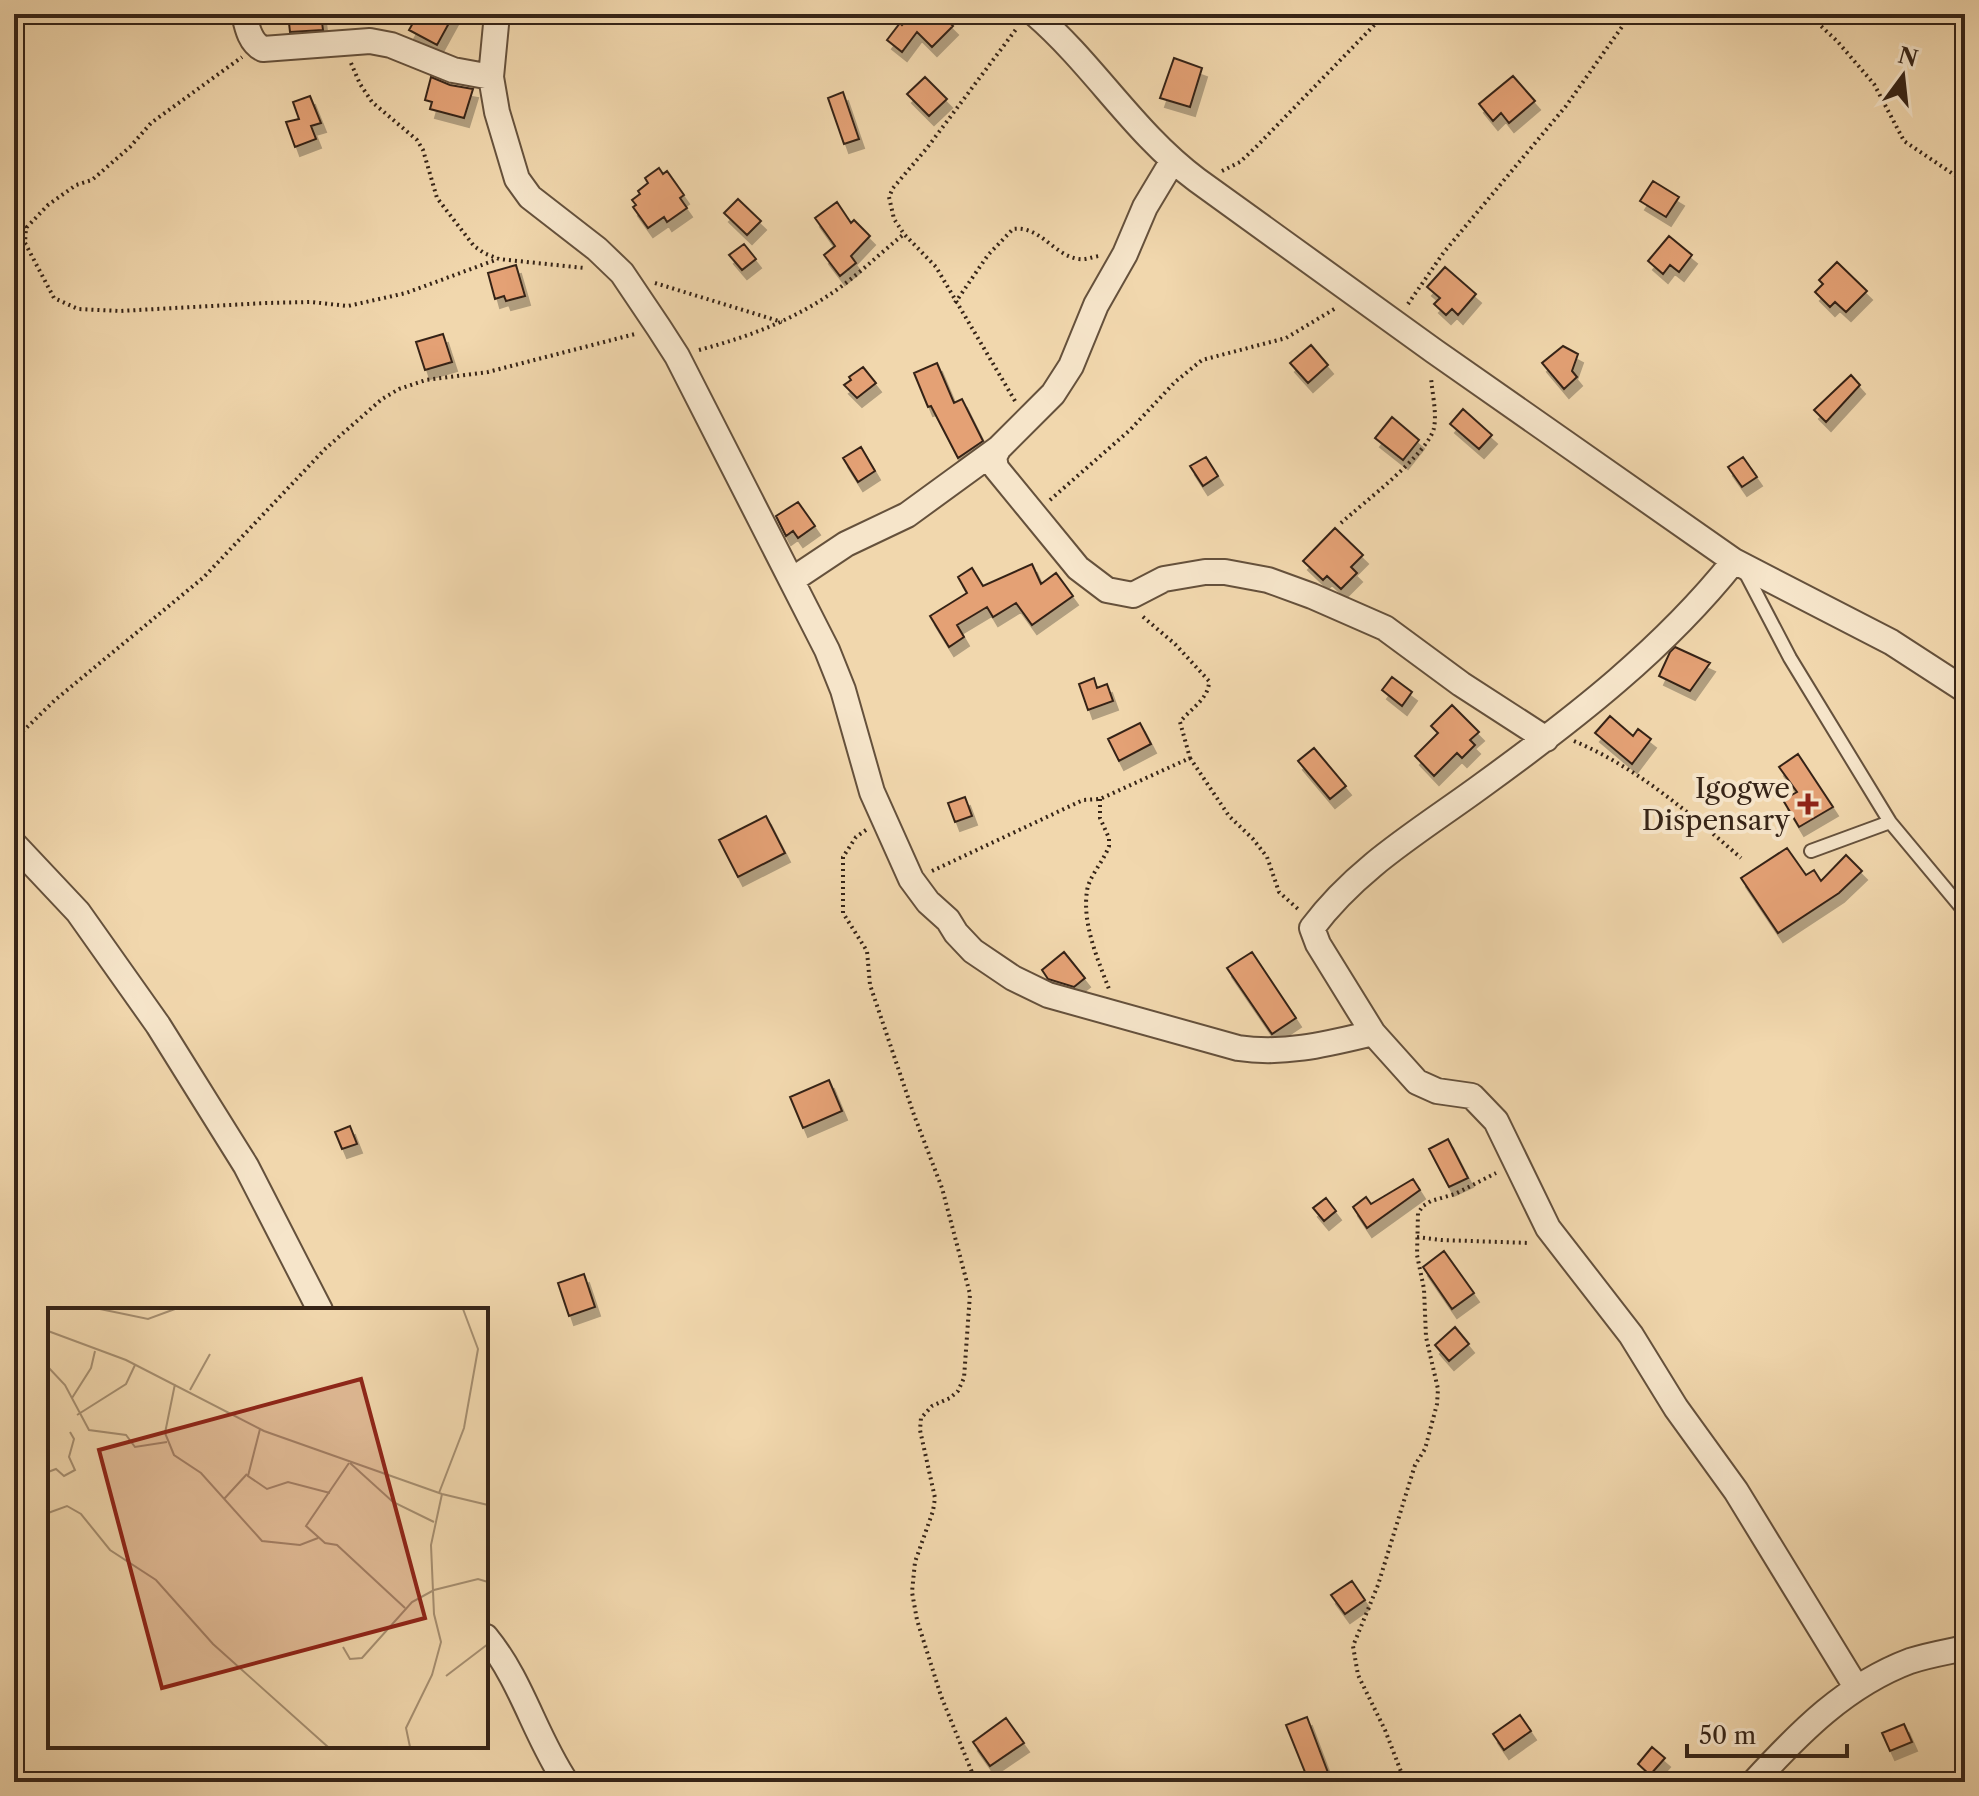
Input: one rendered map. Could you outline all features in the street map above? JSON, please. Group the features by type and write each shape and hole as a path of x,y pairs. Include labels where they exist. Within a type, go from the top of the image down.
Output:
{"street":[{"path":"244,14 257,46 271,50 370,41 391,45 431,63 491,77"},
{"path":"497,14 491,77 497,112 517,179 530,197 597,249 622,273 677,356 838,676 872,792 911,879 973,951 1013,978 1048,995 1238,1048 1266,1052 1301,1049 1373,1033"},
{"path":"1027,20 1095,73 1137,127 1172,162 1434,351 1739,564 1891,642 1965,690"},
{"path":"792,580 846,544 907,515 999,448 1053,394 1071,366 1096,305 1125,254 1145,207 1172,162"},
{"path":"999,448 994,457 996,468 1090,580 1107,590 1133,595 1164,579 1205,572 1225,572 1268,580 1385,628 1461,684 1550,736"},
{"path":"1739,564 1647,656 1550,736 1371,865 1341,892 1312,928 1323,953 1373,1033 1425,1088 1472,1096 1496,1121 1548,1228 1631,1335 1702,1448 1736,1491 1856,1687"},
{"path":"14,844 78,912 158,1025 246,1166 319,1308"},
{"path":"488,1640 517,1684 566,1782"},
{"path":"1754,1782 1799,1736 1856,1687 1913,1660 1965,1648"}],"lane":[{"path":"1739,564 1790,658 1890,822 1965,912"},
{"path":"1811,851 1890,822"}],"path":[{"path":"1197,180 1240,162 1385,14"},
{"path":"1395,323 1444,252 1566,106 1631,14"},
{"path":"1808,14 1837,41 1874,84 1904,141 1965,182"},
{"path":"1026,420 936,267 904,234 890,206 889,197 1027,20"},
{"path":"344,42 360,84 372,102 417,140 423,150 437,198 474,246 484,253 499,259 622,273 782,322"},
{"path":"26,228 60,196 105,170 151,123 181,99 257,46"},
{"path":"14,205 26,228 25,243 54,298 78,309 120,311 281,303 348,306 406,293 499,259"},
{"path":"955,303 988,255 1013,229 1030,230 1072,257 1083,260 1125,254"},
{"path":"677,356 745,338 782,322 828,296 904,234"},
{"path":"14,252 25,243"},
{"path":"1034,515 1130,430 1175,382 1202,360 1286,338 1356,295"},
{"path":"14,740 55,700 204,577 325,449 391,394 426,380 488,372 659,328"},
{"path":"1341,523 1408,465 1433,430 1435,416 1431,372 1434,351"},
{"path":"1122,594 1209,681 1209,691 1180,722 1190,758 1229,816 1267,857 1279,892 1297,908 1312,928"},
{"path":"1550,736 1603,754 1633,772 1676,802 1741,858"},
{"path":"911,879 1083,800 1100,799 1190,758"},
{"path":"1100,799 1100,818 1109,838 1109,846 1087,889 1090,935 1118,1014"},
{"path":"884,820 856,837 843,857 843,913 867,951 870,985 942,1188 970,1294 964,1378 958,1391 932,1406 921,1418 920,1430 935,1498 915,1562 912,1592 917,1620 941,1696 976,1782"},
{"path":"1405,1782 1385,1730 1358,1675 1353,1646 1378,1585 1415,1465 1425,1449 1437,1404 1438,1389 1426,1337 1424,1289 1417,1255 1417,1220 1423,1206 1495,1173 1518,1170"},
{"path":"1417,1237 1541,1244 1565,1251"}],"building":[{"path":"288,14 321,14 323,30 290,32"},
{"path":"418,14 454,14 437,45 409,30"},
{"path":"899,14 941,14 953,26 932,47 917,32 902,52 887,40 900,23 902,25 906,21"},
{"path":"1174,58 1202,68 1190,107 1160,98"},
{"path":"1513,76 1535,101 1509,123 1501,113 1493,121 1479,104"},
{"path":"431,77 450,85 473,89 464,118 430,109 432,102 425,100"},
{"path":"925,77 947,99 929,116 907,94"},
{"path":"843,92 859,139 844,144 828,98"},
{"path":"310,96 321,123 311,126 316,139 295,147 286,122 299,119 293,102"},
{"path":"659,168 663,174 667,171 684,195 680,198 687,208 667,222 664,217 648,228 633,207 636,205 632,200 648,183 645,178"},
{"path":"1653,181 1679,197 1666,217 1640,201"},
{"path":"738,199 761,221 747,235 724,213"},
{"path":"837,202 851,223 854,220 870,236 851,256 856,263 840,276 824,255 835,246 815,218"},
{"path":"1669,236 1692,255 1679,272 1670,265 1663,274 1648,261"},
{"path":"744,244 756,259 742,270 729,255"},
{"path":"1837,262 1867,291 1846,312 1835,302 1830,307 1815,292 1823,284 1819,280"},
{"path":"516,265 525,296 506,301 504,296 495,299 488,273"},
{"path":"1445,267 1476,294 1458,315 1452,309 1446,315 1434,304 1440,298 1427,287"},
{"path":"443,334 452,362 425,370 416,342"},
{"path":"1311,345 1328,365 1308,383 1290,363"},
{"path":"1563,346 1578,354 1572,371 1577,377 1564,389 1542,363"},
{"path":"937,363 954,403 962,399 983,441 958,458 931,406 928,407 914,373"},
{"path":"863,367 876,383 857,398 844,385"},
{"path":"1851,375 1860,385 1826,422 1814,410"},
{"path":"1463,409 1492,435 1479,449 1450,424"},
{"path":"1392,417 1419,440 1403,460 1375,438"},
{"path":"861,447 875,471 858,482 843,458"},
{"path":"1206,457 1218,476 1203,486 1190,466"},
{"path":"1743,457 1757,477 1742,487 1728,467"},
{"path":"798,502 815,526 798,538 793,531 786,536 776,516"},
{"path":"1335,528 1363,555 1351,567 1357,573 1341,589 1327,576 1323,580 1303,561"},
{"path":"1032,564 1041,584 1056,573 1073,596 1032,625 1016,603 993,617 987,607 957,625 964,637 949,647 930,616 967,593 958,577 972,568 983,586"},
{"path":"1675,647 1710,663 1690,691 1659,676"},
{"path":"1392,677 1412,692 1402,706 1382,690"},
{"path":"1094,678 1097,688 1107,684 1113,701 1088,710 1079,684"},
{"path":"1452,705 1479,732 1470,740 1475,745 1462,758 1457,753 1434,776 1415,756 1438,733 1431,726"},
{"path":"1610,716 1633,736 1638,729 1651,739 1632,764 1595,733"},
{"path":"1140,723 1151,744 1119,761 1108,739"},
{"path":"1314,748 1346,786 1330,799 1298,761"},
{"name":"Igogwe Dispensary","path":"1798,754 1833,807 1799,827 1783,800 1797,792 1779,767"},
{"path":"965,797 972,816 955,822 948,803"},
{"path":"766,816 785,853 738,877 719,840"},
{"path":"1787,848 1806,875 1814,870 1821,881 1846,855 1862,871 1839,893 1778,933 1741,878"},
{"path":"1064,952 1085,978 1074,987 1048,979 1042,970"},
{"path":"1252,952 1296,1018 1272,1034 1227,968"},
{"path":"829,1080 842,1111 803,1128 790,1097"},
{"path":"350,1126 357,1144 342,1149 335,1132"},
{"path":"1448,1139 1468,1178 1449,1187 1429,1149"},
{"path":"1413,1179 1420,1190 1367,1228 1353,1207 1366,1197 1371,1204"},
{"path":"1326,1198 1336,1211 1324,1221 1313,1208"},
{"path":"1444,1251 1474,1293 1452,1309 1423,1267"},
{"path":"584,1274 595,1307 569,1316 558,1283"},
{"path":"1455,1327 1469,1344 1449,1361 1435,1345"},
{"path":"1352,1581 1365,1600 1345,1614 1331,1595"},
{"path":"1520,1715 1531,1731 1504,1750 1493,1734"},
{"path":"1307,1717 1330,1778 1320,1782 1309,1782 1286,1725"},
{"path":"1006,1718 1024,1743 990,1766 973,1742"},
{"path":"1904,1724 1912,1742 1890,1751 1882,1733"},
{"path":"1652,1747 1665,1758 1650,1775 1638,1764"}],"place":[{"name":"Igogwe Dispensary","path":"1808,804"}]}
